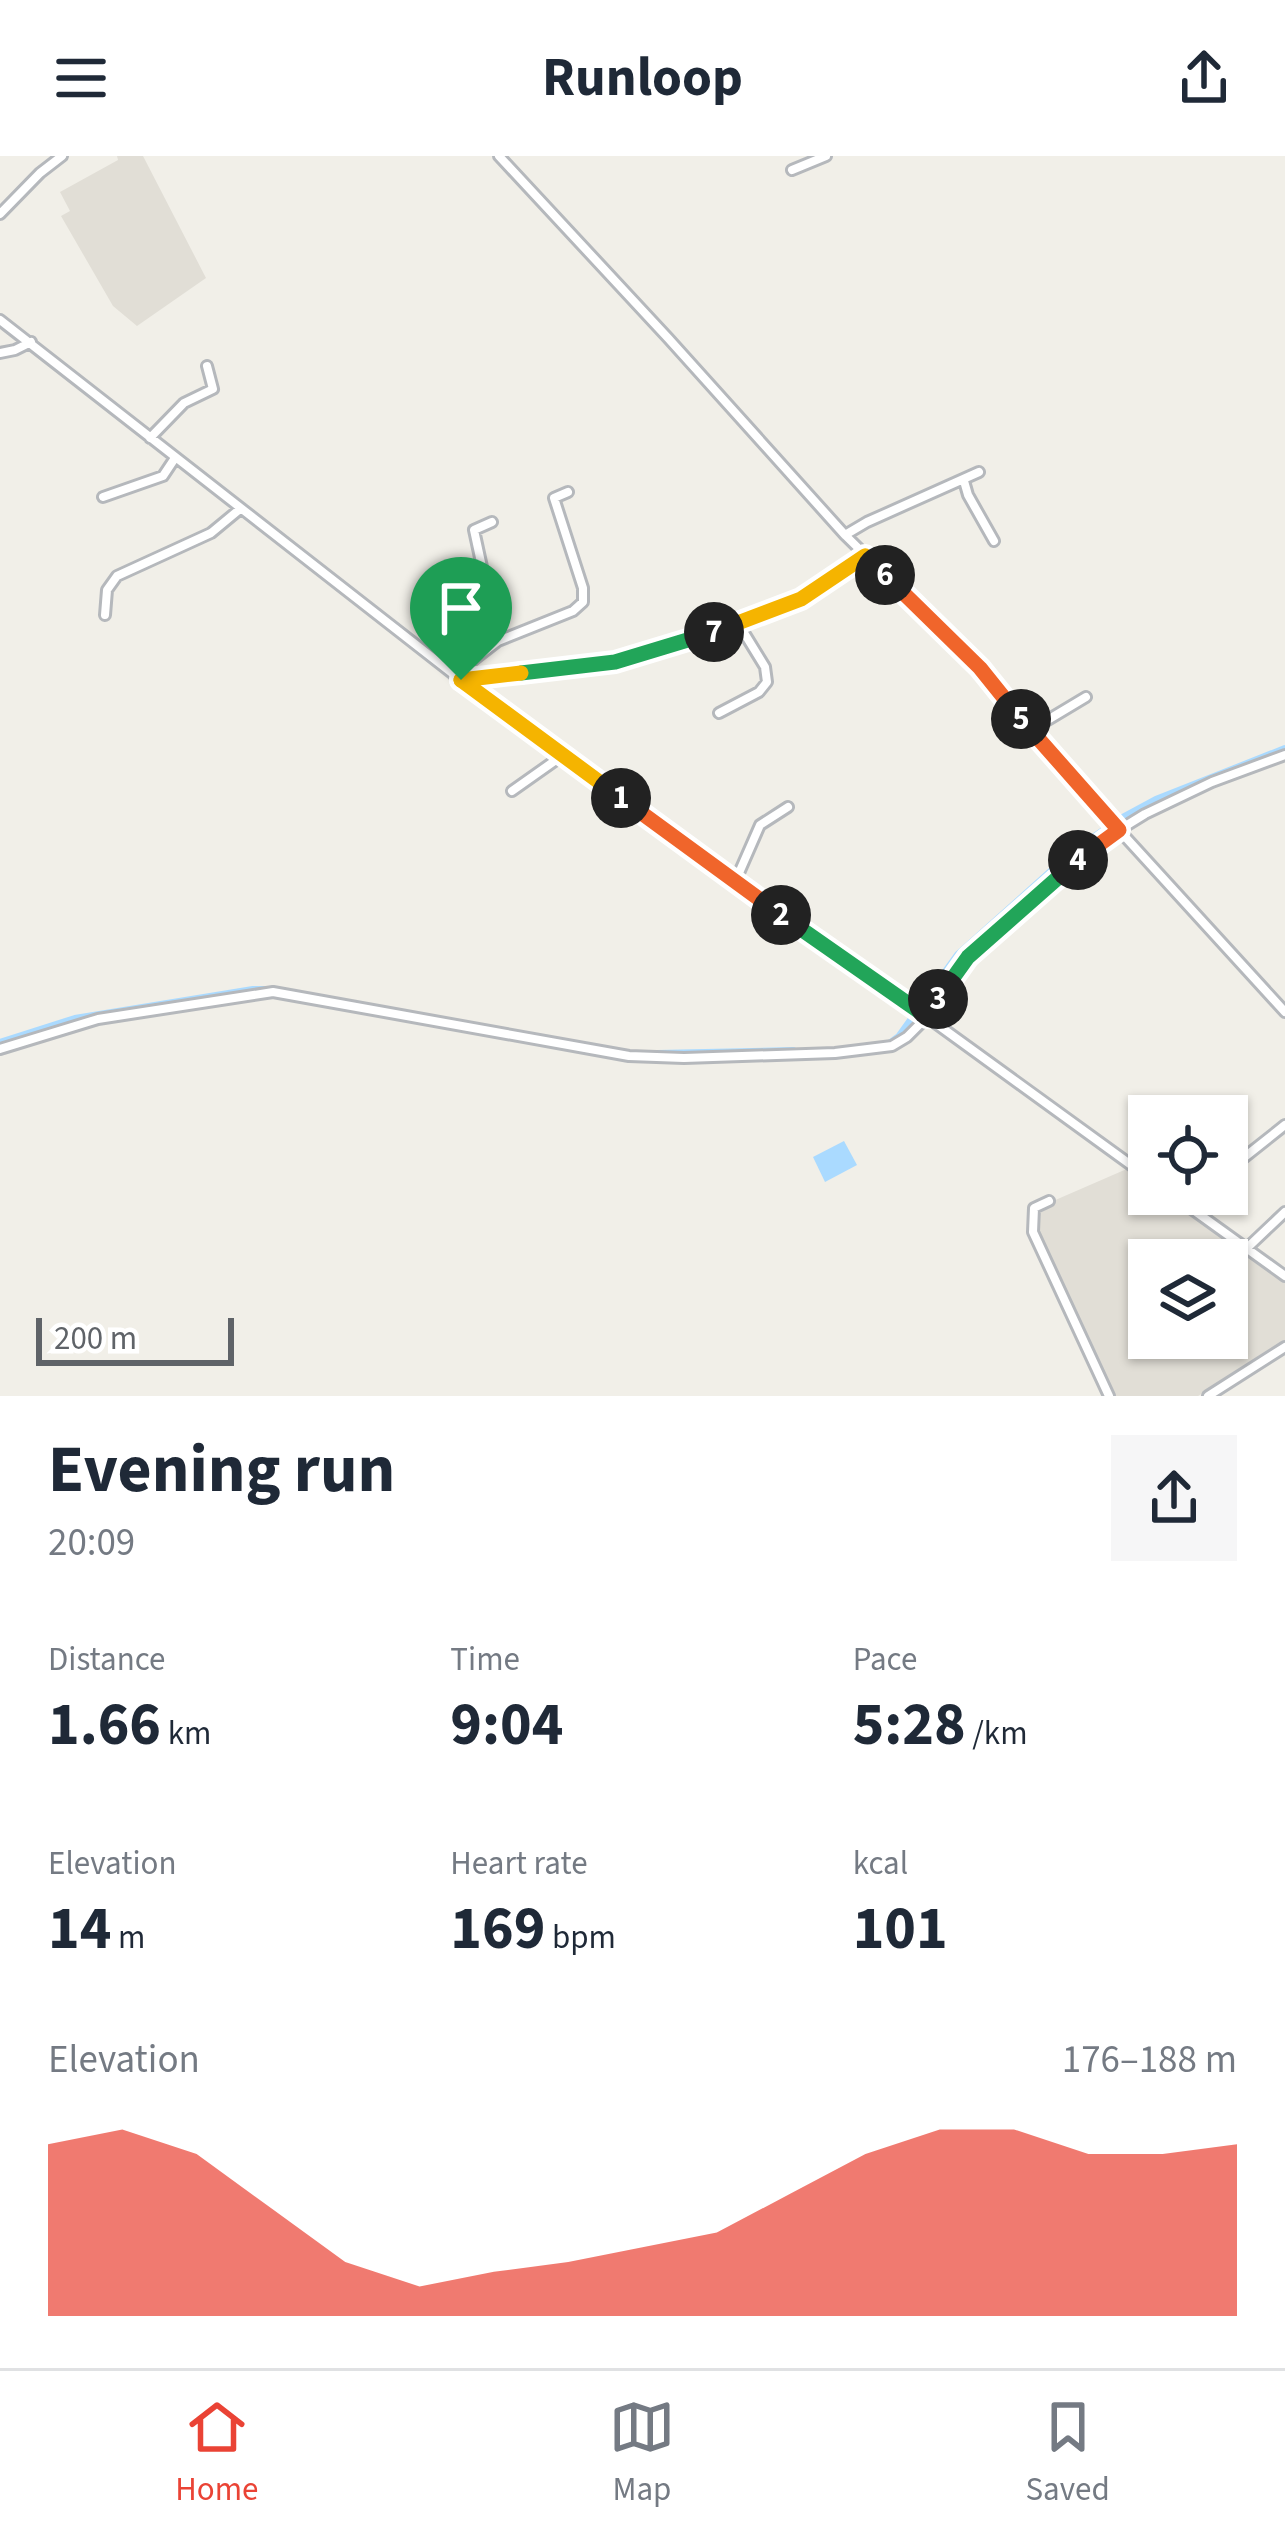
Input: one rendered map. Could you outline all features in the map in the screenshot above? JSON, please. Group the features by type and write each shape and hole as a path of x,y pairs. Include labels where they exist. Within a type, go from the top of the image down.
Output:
{"street":[{"path":"0,214 62,156"},
{"path":"499,156 844,535 980,668 1115,826 1285,1012"},
{"path":"792,170 826,156"},
{"path":"0,320 458,678 1128,1163"},
{"path":"0,353 31,342"},
{"path":"150,438 184,403 213,389 207,366"},
{"path":"103,497 163,476 175,458"},
{"path":"844,535 980,472"},
{"path":"964,481 994,541"},
{"path":"458,678 498,641 573,611 584,602 554,497 568,492"},
{"path":"105,615 107,590 117,576 212,533 240,509"},
{"path":"492,522 474,530 498,641"},
{"path":"458,678 615,662 801,599 865,556"},
{"path":"719,713 759,692 767,682 765,667 738,623"},
{"path":"1031,730 1087,697"},
{"path":"512,791 563,755"},
{"path":"0,1049 98,1019 273,992 629,1056 684,1058 884,1048 899,1043 968,957 1115,826 1285,755"},
{"path":"735,882 760,825 788,807"},
{"path":"1248,1154 1285,1125"},
{"path":"1049,1201 1034,1208 1033,1232 1109,1396"},
{"path":"1248,1247 1285,1212"},
{"path":"1200,1215 1234,1239"},
{"path":"1248,1249 1283,1272"},
{"path":"1208,1396 1285,1347"}],"shaded area":[{"path":"117,156 143,156 206,278 137,326 113,306 61,216 70,211 60,192 118,160"},
{"path":"1128,1168 1128,1215 1194,1215 1227,1239 1128,1239 1128,1359 1248,1359 1248,1254 1285,1280 1285,1342 1198,1396 1113,1396 1036,1231 1037,1208"}],"water":[{"path":"844,1141 857,1165 825,1182 813,1157"}],"waterway":[{"path":"891,1043 958,955 1073,852 1156,800 1285,749"},
{"path":"0,1043 75,1019 277,990"},
{"path":"658,1054 793,1051"}],"route":[{"path":"865,556 980,668 1119,830 968,957 927,1017 461,680 636,657 783,607 865,556"}]}
